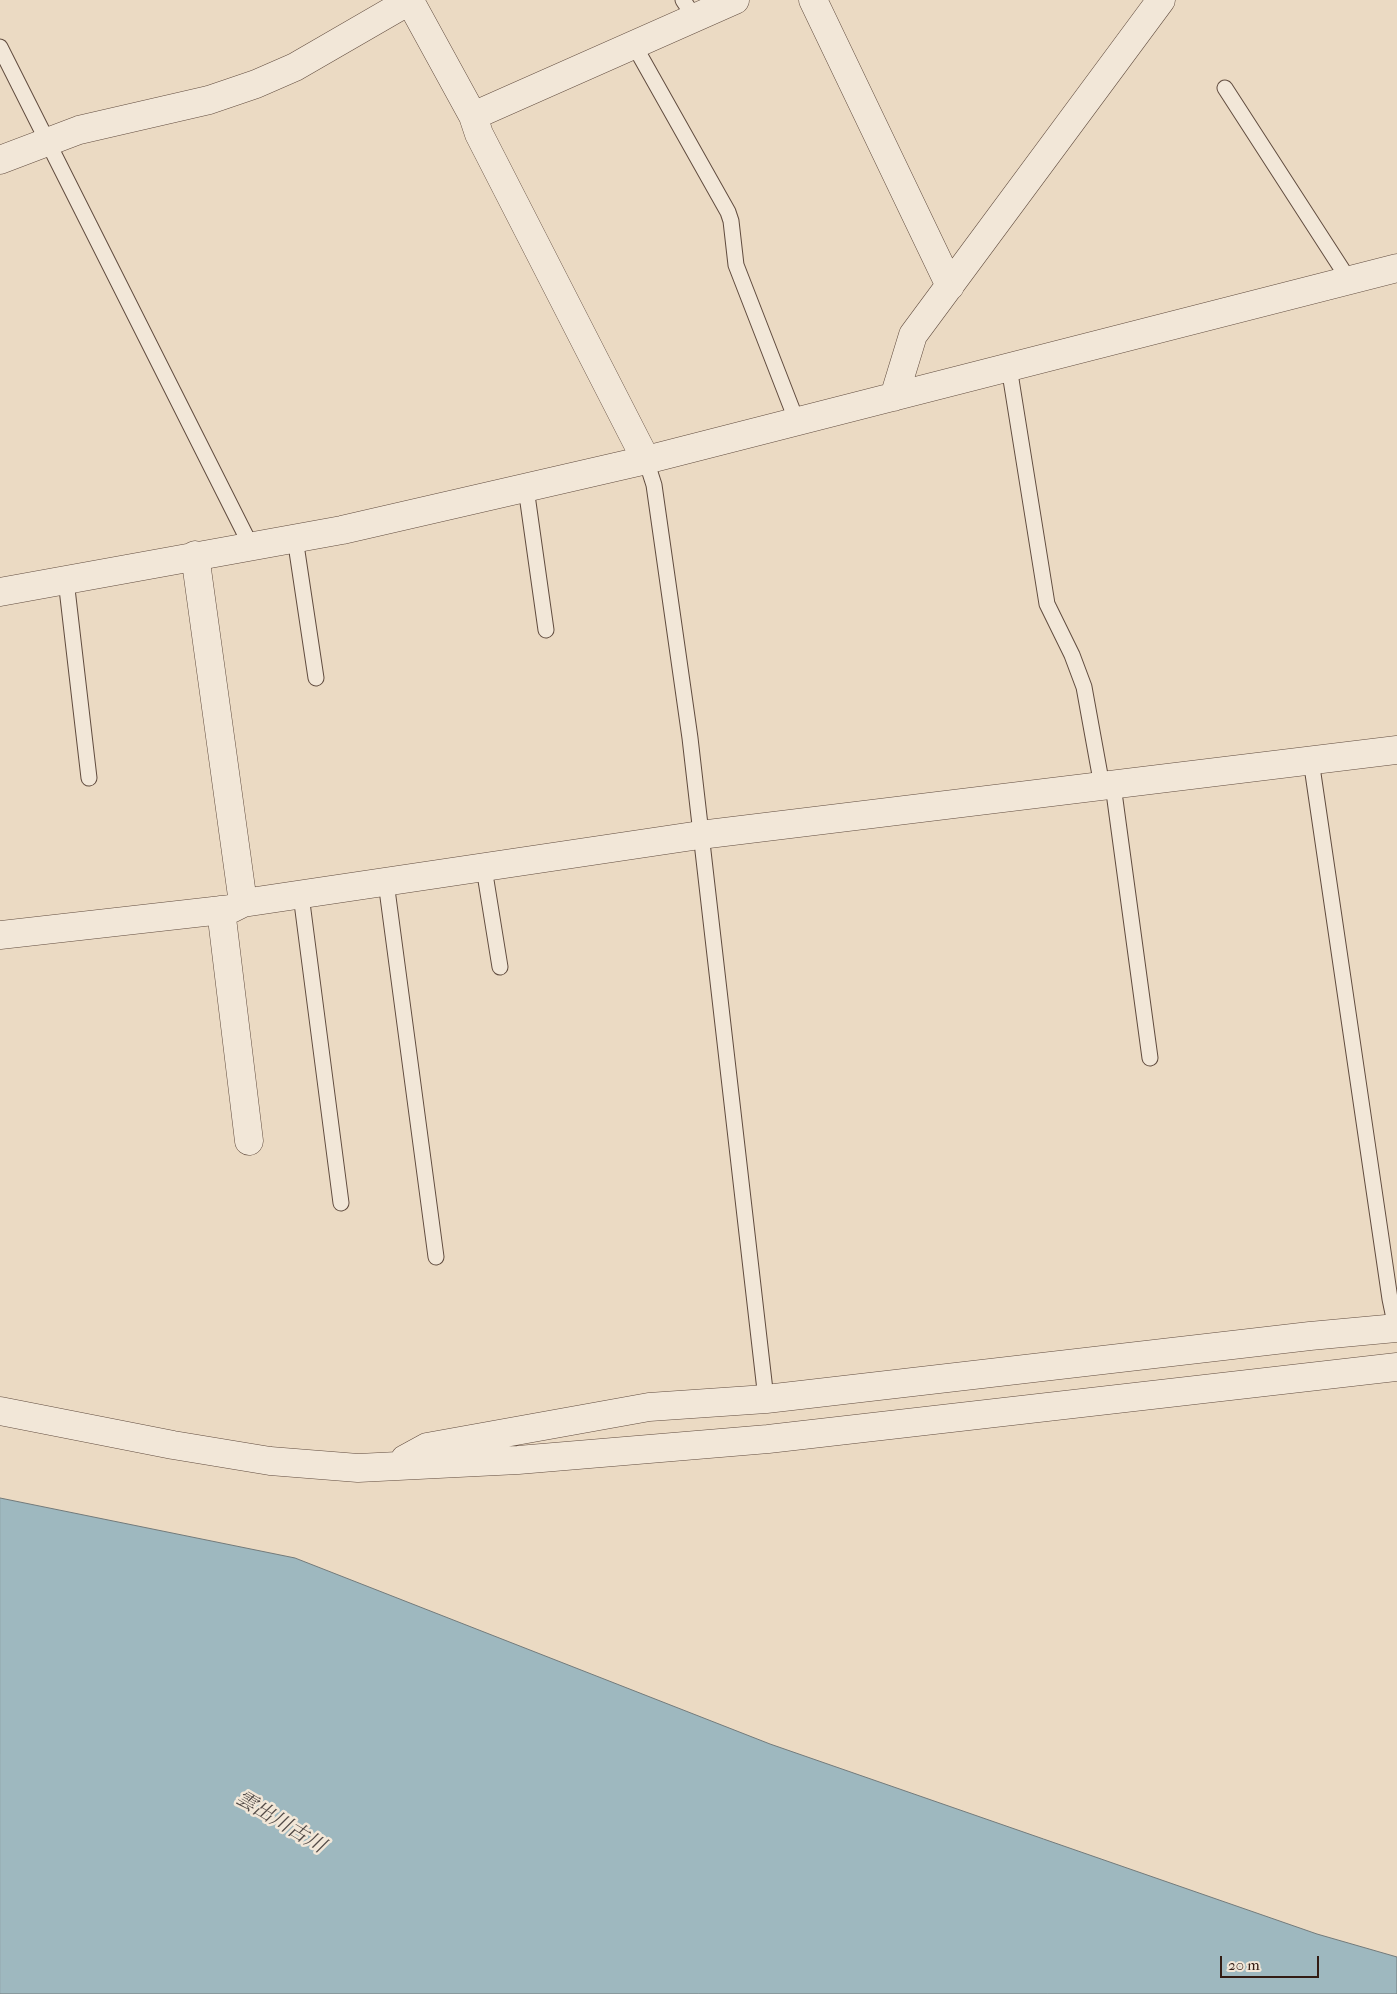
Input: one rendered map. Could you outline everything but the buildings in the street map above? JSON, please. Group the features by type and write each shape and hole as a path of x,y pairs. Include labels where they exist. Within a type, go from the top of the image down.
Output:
{"street":[{"path":"0,160 79,130 209,100 256,84 295,67 411,0 473,116 479,134 646,460"},
{"path":"473,116 634,45 689,9 734,0"},
{"path":"812,0 950,286"},
{"path":"894,396 914,335 1161,0"},
{"path":"0,592 342,530 526,488 798,422 1397,268"},
{"path":"195,556 232,907 250,1141"},
{"path":"0,935 232,907 700,835 1397,750"},
{"path":"395,1467 410,1455 427,1447 649,1407 766,1399 1310,1336 1396,1328"},
{"path":"0,1411 173,1445 270,1461 358,1468 395,1467 518,1460 768,1440 1397,1367"}],"lane":[{"path":"634,45 728,212 731,221 736,265 798,422"},
{"path":"0,47 251,546"},
{"path":"1225,88 1349,280"},
{"path":"1009,367 1047,604 1072,655 1084,687 1108,785 1150,1058"},
{"path":"646,460 654,485 686,708 766,1399"},
{"path":"526,488 546,630"},
{"path":"295,538 316,678"},
{"path":"66,580 90,778"},
{"path":"1311,760 1390,1300 1396,1328"},
{"path":"484,868 500,967"},
{"path":"386,882 436,1257"},
{"path":"301,895 341,1203"}],"water":[{"name":"雲出川古川","path":"0,1498 295,1558 770,1744 1317,1934 1397,1957 1397,1994 0,1994"}]}
